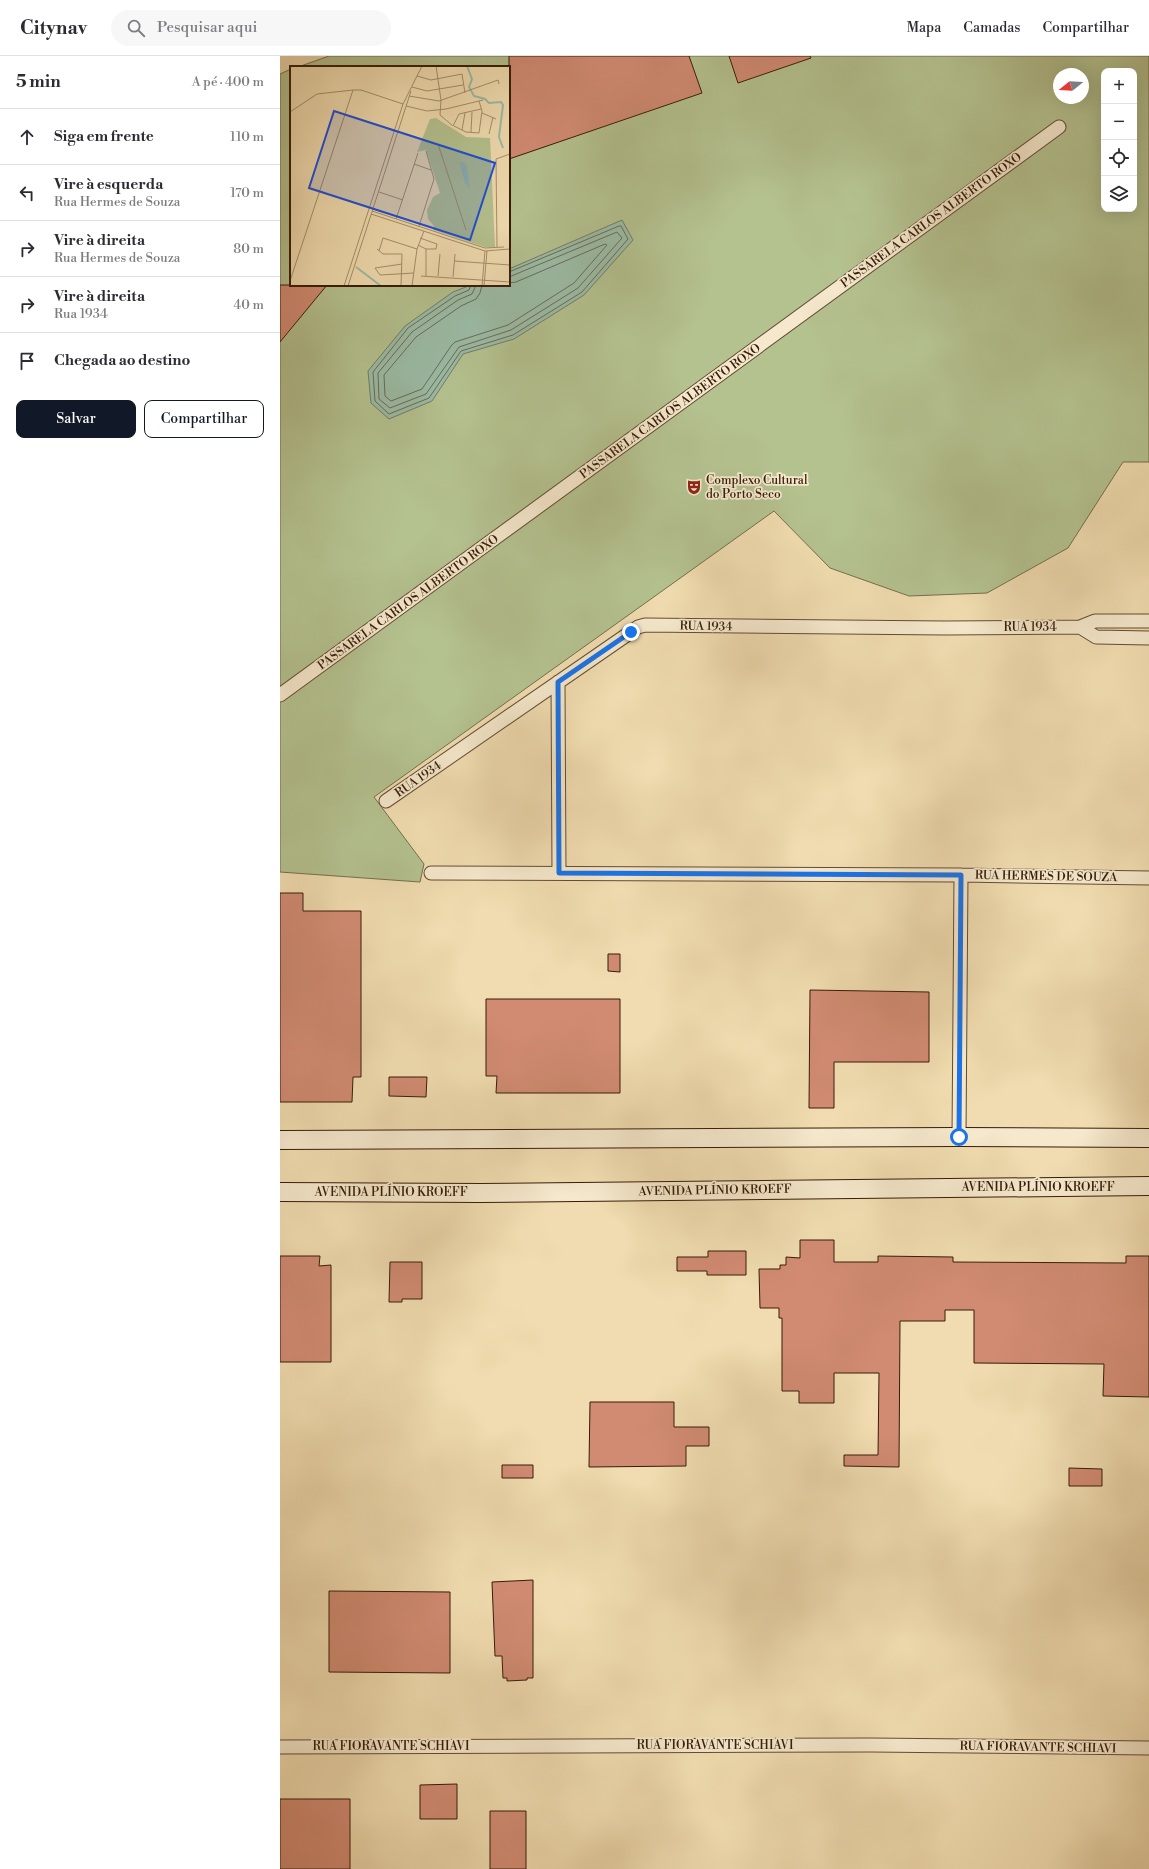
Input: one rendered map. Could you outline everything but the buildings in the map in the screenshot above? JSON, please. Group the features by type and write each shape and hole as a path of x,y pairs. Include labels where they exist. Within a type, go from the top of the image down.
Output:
{"main road":[{"path":"280,1140 959,1137 1149,1138"},
{"name":"AVENIDA PLÍNIO KROEFF","path":"280,1192 488,1193 1149,1186"}],"street":[{"name":"PASSARELA CARLOS ALBERTO ROXO","path":"280,695 1059,127"},
{"name":"RUA 1934","path":"386,801 638,627 1080,627 1095,621 1149,621"},
{"path":"1080,627 1096,637 1149,638"},
{"path":"558,682 559,873"},
{"name":"RUA HERMES DE SOUZA","path":"430,873 961,875 1149,878"},
{"path":"959,1137 961,875"},
{"name":"RUA FIORAVANTE SCHIAVI","path":"280,1747 872,1745 1149,1748"}],"shaded area":[{"name":"Complexo Cultural do Porto Seco","path":"329,56 1149,56 1149,462 1123,462 1068,548 987,593 909,596 830,568 774,511 374,797 424,864 420,882 280,872 280,74 290,69 290,286 510,286 510,66 301,66"}],"water":[{"path":"622,220 633,240 584,295 514,339 463,354 432,401 389,419 371,403 368,371 405,326 453,292 468,286 510,286 510,269"}],"place":[{"name":"Complexo Cultural do Porto Seco","path":"694,487"}],"route":[{"path":"631,632 558,682 559,873 961,875 959,1137"}]}
